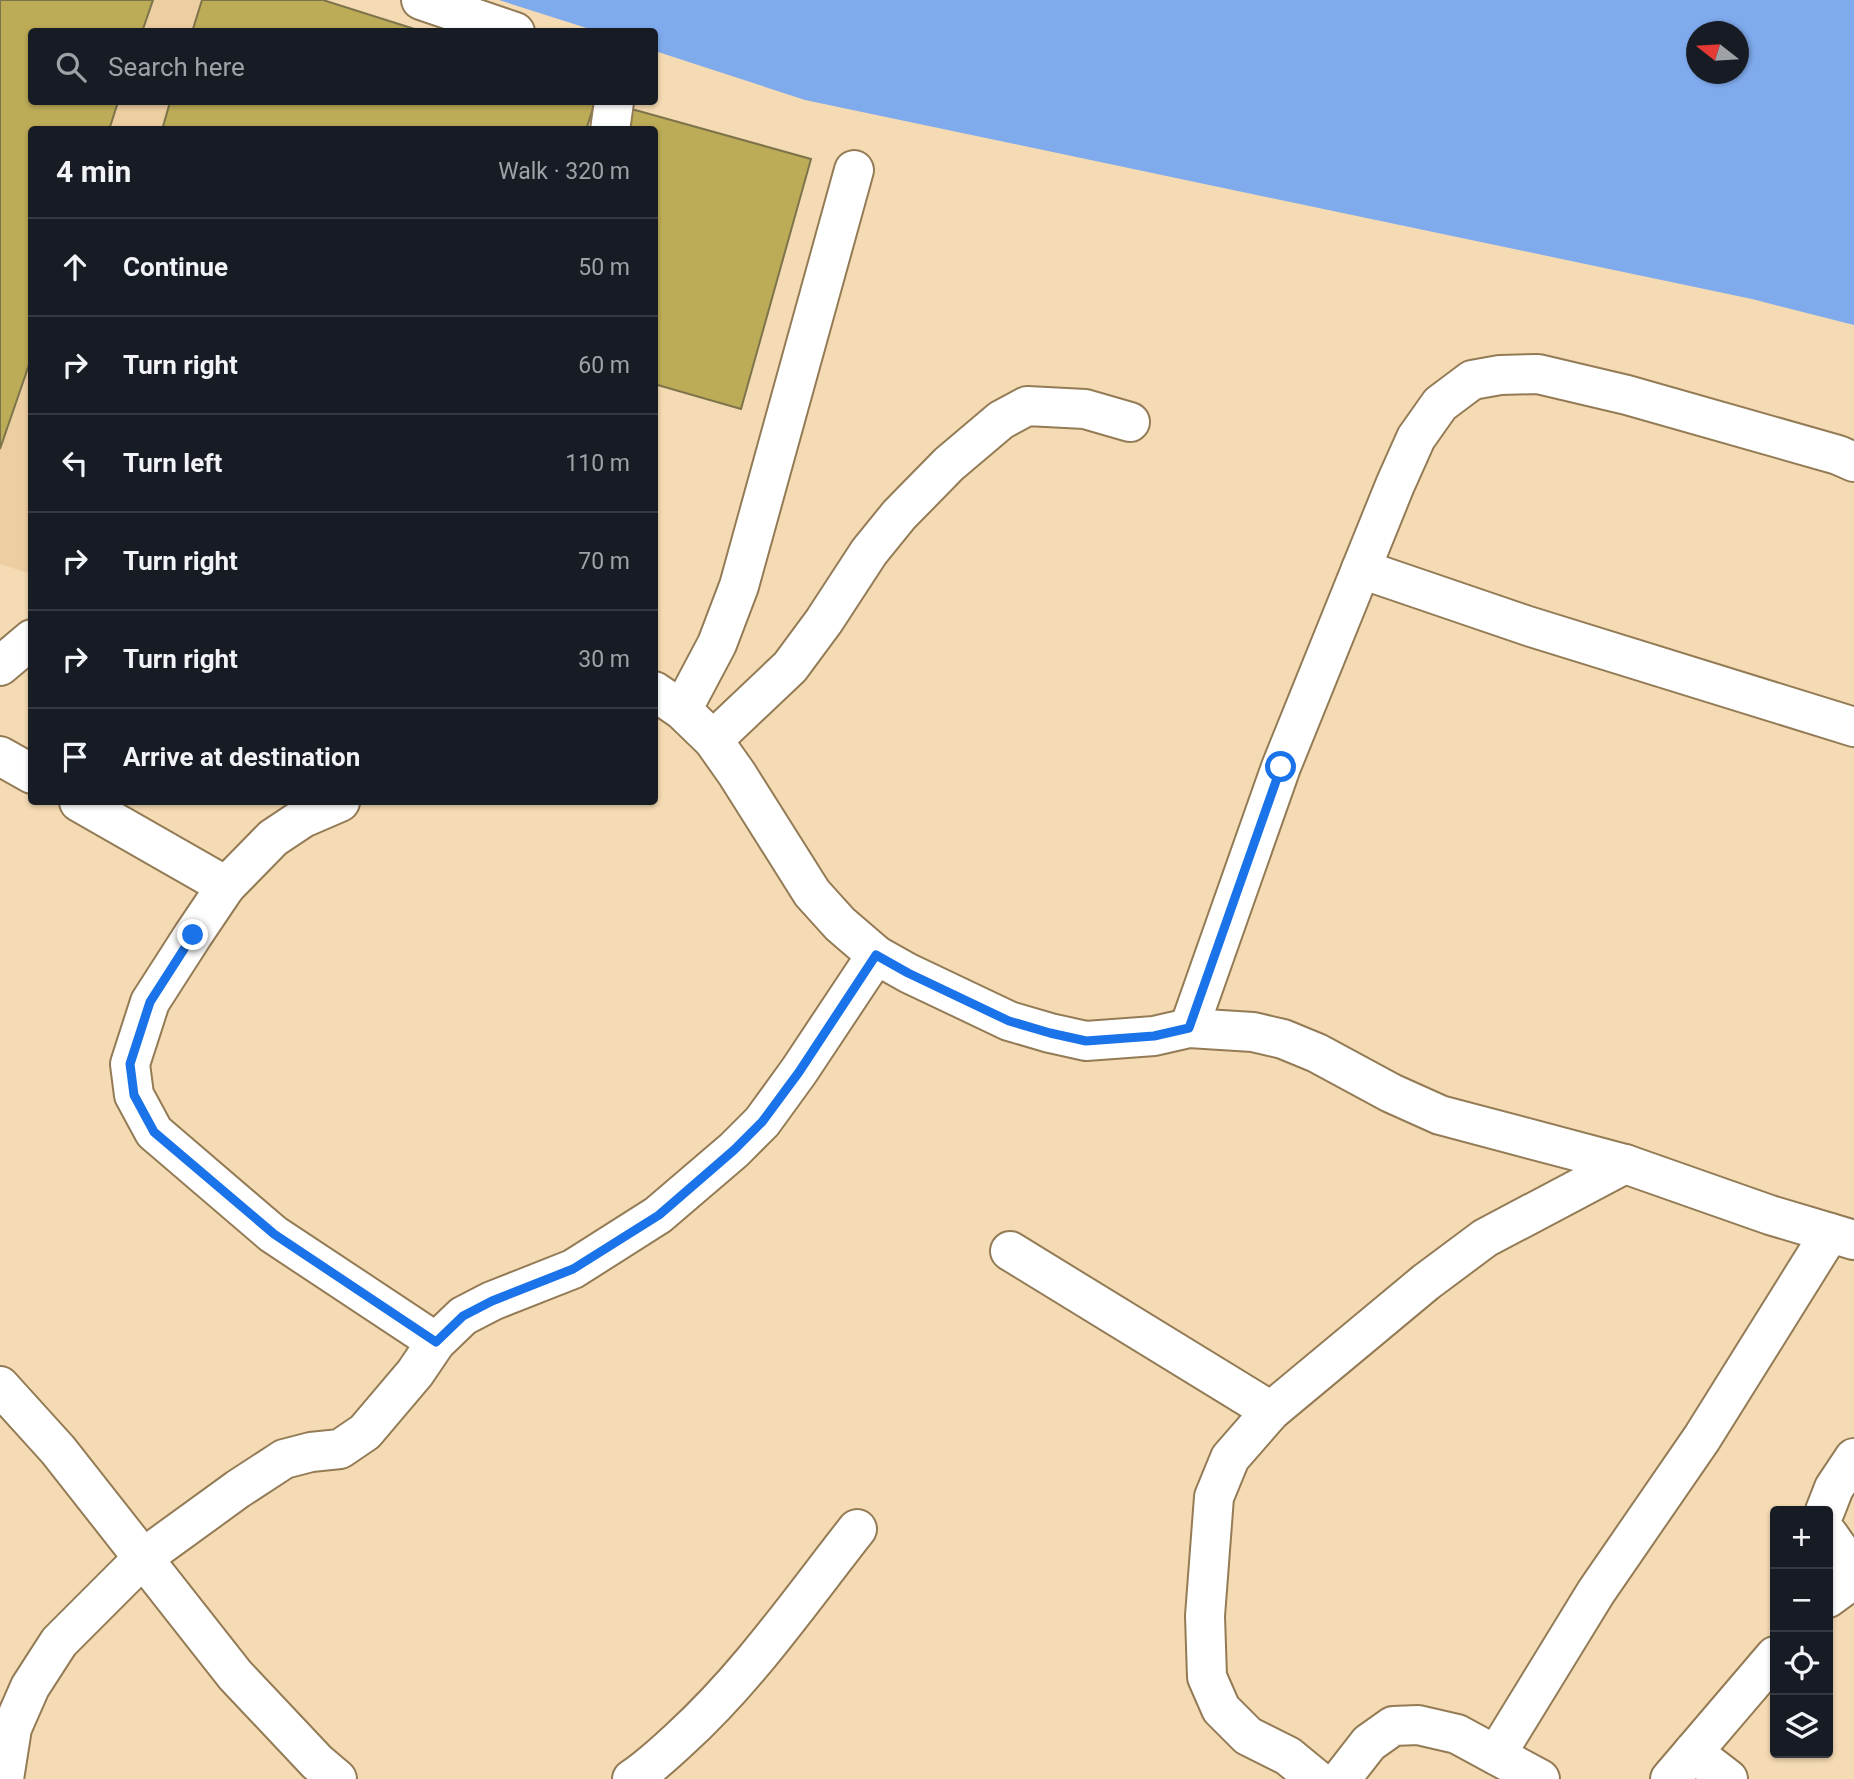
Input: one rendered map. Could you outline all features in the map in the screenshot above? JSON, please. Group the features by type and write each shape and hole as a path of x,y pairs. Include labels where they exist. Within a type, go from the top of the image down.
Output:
{"street":[{"path":"421,0 503,28"},
{"path":"611,126 614,105"},
{"path":"854,170 739,586 717,644 668,700 713,740 812,893 876,955 1009,1021 1086,1041 1154,1036 1189,1028 1253,1032 1283,1039 1317,1053 1391,1093 1440,1115 1625,1164 1770,1215 1842,1237 1596,1592 1496,1755"},
{"path":"1189,1028 1281,767 1395,485 1416,438 1440,404 1472,380 1500,375 1538,374 1627,395 1825,451 1854,462"},
{"path":"713,740 790,667 869,552 899,515 949,464 1001,420 1027,406 1086,409 1130,422"},
{"path":"1361,569 1528,626 1854,727"},
{"path":"0,666 28,642"},
{"path":"0,756 28,772"},
{"path":"84,805 226,886"},
{"path":"333,805 303,818 272,838 226,886 150,1002 130,1064 134,1095 154,1132 274,1234 436,1342"},
{"path":"4,1779 6,1723 59,1642 143,1558 237,1489 284,1459 311,1452 340,1449 365,1432 415,1373 436,1342 463,1316 492,1301 573,1269 659,1215 762,1122 876,955"},
{"path":"1316,1779 1288,1756 1248,1736 1221,1709 1207,1677 1205,1616 1214,1497 1230,1458 1271,1411 1485,1238 1625,1164"},
{"path":"1010,1251 1271,1411"},
{"path":"0,1386 58,1450 235,1675 317,1762 337,1779"},
{"path":"1827,1506 1834,1489 1854,1458"},
{"path":"632,1779 648,1768 706,1715 757,1657 857,1529"},
{"path":"1833,1541 1854,1565"},
{"path":"1833,1594 1854,1579"},
{"path":"1728,1779 1682,1765 1770,1662"},
{"path":"1341,1779 1369,1743 1393,1726 1418,1725 1457,1734 1540,1779"}],"shaded area":[{"path":"0,0 224,0 215,28 28,28 28,105 189,105 182,126 28,126 28,573 0,564"}],"water":[{"path":"499,0 1854,0 1854,325 1752,299 805,100 658,52 658,28 587,28"}],"building":[{"path":"0,0 153,0 143,28 28,28 28,105 117,105 110,126 28,126 28,368 0,449"},
{"path":"202,0 323,0 411,28 193,28"},
{"path":"169,105 594,105 587,126 163,126"},
{"path":"628,108 811,159 741,409 658,385 658,126 622,126"}],"route":[{"path":"193,935 150,1002 130,1064 134,1095 154,1132 274,1234 436,1342 463,1316 492,1301 573,1269 659,1215 734,1150 762,1122 799,1072 876,955 1009,1021 1050,1033 1086,1041 1154,1036 1189,1028 1281,767"}]}
